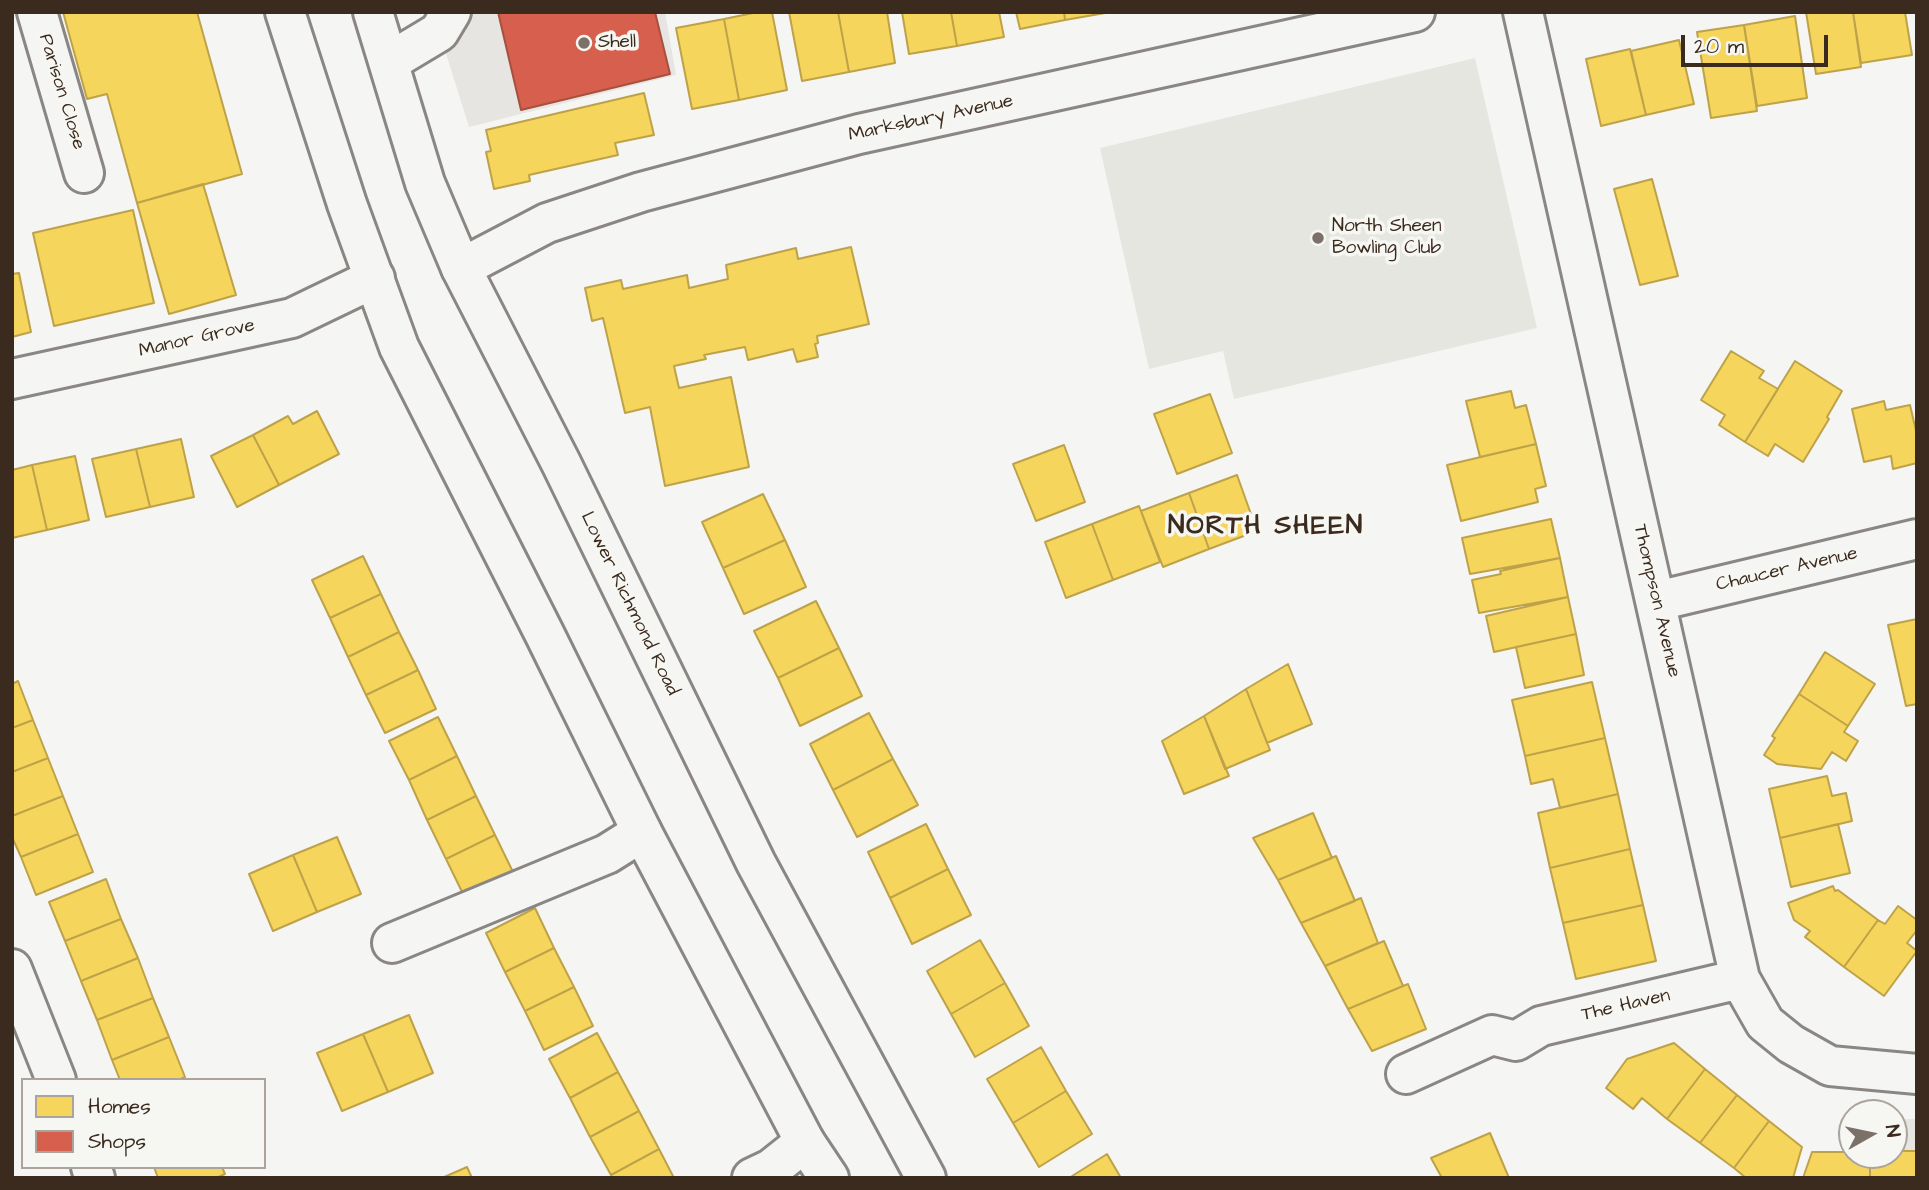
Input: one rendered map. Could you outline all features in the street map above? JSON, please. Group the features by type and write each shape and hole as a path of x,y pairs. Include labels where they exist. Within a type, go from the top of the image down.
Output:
{"main road":[{"name":"Parison Close","path":"37,12 84,173"},
{"path":"285,12 347,204 399,347 642,831 805,1142 828,1178"},
{"name":"Lower Richmond Road","path":"373,12 425,183 461,268 561,463 756,863 926,1178"},
{"name":"Marksbury Avenue","path":"461,268 547,223 641,192 859,134 1415,12"},
{"name":"Thompson Avenue","path":"1523,12 1740,979 1765,1023 1791,1044 1830,1066 1917,1074"},
{"path":"389,62 439,32 449,14"},
{"name":"Manor Grove","path":"12,379 292,318 375,278"},
{"name":"Chaucer Avenue","path":"1657,601 1917,539"},
{"path":"392,943 607,855 642,831"},
{"path":"12,970 55,1078"},
{"name":"The Haven","path":"1406,1074 1492,1035 1516,1041 1541,1026 1740,979"},
{"path":"752,1178 771,1169 805,1142"}],"shaded area":[{"name":"Shell","path":"433,12 665,12 676,75 469,127"},
{"name":"North Sheen Bowling Club","path":"1475,58 1537,328 1234,399 1223,351 1149,369 1100,148"},
{"path":"1908,1119 1917,1119 1917,1178 1908,1169"}],"building: Homes":[{"path":"63,12 197,12 242,174 137,203 107,94 87,99"},
{"path":"772,12 787,90 739,100 724,19"},
{"path":"789,12 838,12 849,72 802,81"},
{"path":"838,12 887,12 895,63 849,72"},
{"path":"902,12 951,12 957,46 909,54"},
{"path":"951,12 999,12 1004,37 957,46"},
{"path":"1016,12 1064,12 1065,20 1020,29"},
{"path":"1064,12 1111,12 1065,20"},
{"path":"1806,12 1853,12 1861,67 1816,74"},
{"path":"1853,12 1905,12 1912,55 1861,63"},
{"path":"1795,16 1807,98 1757,106 1744,25"},
{"path":"724,19 739,100 692,109 676,28"},
{"path":"1744,25 1757,111 1711,118 1697,32"},
{"path":"1679,40 1694,104 1646,115 1631,51"},
{"path":"1630,49 1646,115 1601,126 1586,59"},
{"path":"644,93 654,135 615,143 618,155 529,175 530,181 494,189 486,152 491,151 486,130"},
{"path":"1652,179 1678,276 1640,285 1614,189"},
{"path":"203,184 236,295 169,314 137,203"},
{"path":"133,210 154,303 54,326 33,233"},
{"path":"851,247 869,324 817,336 818,343 815,344 818,357 797,362 793,349 748,360 745,347 704,355 706,359 674,366 679,388 731,377 749,467 665,486 650,407 625,413 603,318 592,321 585,288 621,280 623,289 687,275 689,288 728,279 726,265 796,248 798,259"},
{"path":"19,273 31,332 12,337 12,274"},
{"path":"1731,351 1764,371 1759,378 1778,389 1745,442 1719,425 1725,415 1701,400"},
{"path":"1795,361 1842,391 1803,462 1775,444 1768,456 1745,442"},
{"path":"1511,391 1515,408 1526,405 1536,444 1480,457 1466,401"},
{"path":"1210,394 1232,453 1177,474 1154,414"},
{"path":"1884,401 1886,410 1910,405 1917,435 1917,463 1893,469 1891,456 1864,462 1852,409"},
{"path":"317,411 339,454 279,485 253,435 288,416 293,424"},
{"path":"253,435 279,485 237,507 211,456"},
{"path":"181,439 194,497 150,507 136,449"},
{"path":"1536,444 1546,486 1535,489 1538,502 1461,521 1447,465"},
{"path":"1064,445 1085,502 1036,521 1013,464"},
{"path":"136,449 150,507 106,517 92,459"},
{"path":"75,456 89,520 47,530 32,465"},
{"path":"32,465 47,530 12,538 12,470"},
{"path":"1237,475 1257,531 1209,549 1189,493"},
{"path":"1189,493 1209,549 1163,567 1141,511"},
{"path":"763,494 785,540 723,568 702,522"},
{"path":"1139,506 1160,562 1113,580 1092,524"},
{"path":"1551,519 1560,558 1470,574 1462,538"},
{"path":"1092,524 1113,580 1066,598 1045,542"},
{"path":"785,540 806,587 744,614 723,568"},
{"path":"363,556 381,594 330,618 312,580"},
{"path":"1560,558 1568,597 1479,613 1472,580"},
{"path":"381,594 399,632 348,657 330,618"},
{"path":"1568,597 1576,634 1494,652 1486,616"},
{"path":"816,601 839,648 778,678 754,631"},
{"path":"1917,619 1917,704 1906,706 1888,625"},
{"path":"399,632 418,670 366,695 348,657"},
{"path":"1576,634 1584,675 1525,688 1516,647"},
{"path":"839,648 862,696 800,726 778,678"},
{"path":"1825,652 1875,684 1848,726 1799,694"},
{"path":"1288,664 1312,724 1267,743 1246,689"},
{"path":"418,670 436,709 385,733 366,695"},
{"path":"18,681 33,720 12,728 12,684"},
{"path":"1592,682 1605,738 1525,756 1512,700"},
{"path":"1246,689 1270,750 1225,769 1204,716"},
{"path":"1799,694 1848,726 1844,732 1858,741 1846,761 1832,752 1821,769 1777,764 1764,755 1775,738 1772,736"},
{"path":"869,713 893,759 833,790 810,744"},
{"path":"1204,716 1229,776 1184,794 1162,741"},
{"path":"438,717 457,756 409,780 389,741"},
{"path":"33,720 48,758 12,772 12,728"},
{"path":"1605,738 1618,794 1560,808 1553,779 1531,784 1525,756"},
{"path":"457,756 476,796 427,820 409,780"},
{"path":"48,758 63,796 12,816 12,772"},
{"path":"893,759 918,805 857,837 833,790"},
{"path":"1827,776 1832,796 1846,793 1852,821 1780,838 1769,789"},
{"path":"1618,794 1630,849 1550,868 1538,813"},
{"path":"63,796 78,834 21,857 12,837 12,816"},
{"path":"476,796 495,835 446,859 427,820"},
{"path":"1313,813 1332,858 1278,880 1253,838"},
{"path":"926,824 948,869 890,898 868,852"},
{"path":"1838,824 1850,873 1791,887 1780,838"},
{"path":"78,834 93,872 36,895 21,857"},
{"path":"495,835 514,874 465,898 446,859"},
{"path":"337,837 361,894 317,912 293,855"},
{"path":"1630,849 1643,905 1563,923 1550,868"},
{"path":"293,855 317,912 273,931 249,874"},
{"path":"1336,856 1355,901 1301,923 1278,880"},
{"path":"948,869 971,915 912,944 890,898"},
{"path":"106,879 121,919 65,941 49,902"},
{"path":"1833,886 1835,891 1838,890 1878,920 1844,967 1805,937 1810,931 1794,920 1788,903"},
{"path":"1361,898 1378,943 1325,966 1301,923"},
{"path":"1643,905 1656,961 1576,979 1563,923"},
{"path":"1898,906 1917,920 1917,930 1907,943 1917,951 1884,996 1844,967 1878,920 1885,924"},
{"path":"535,908 554,948 505,972 486,933"},
{"path":"121,919 138,958 81,981 65,941"},
{"path":"980,940 1005,983 951,1014 927,971"},
{"path":"1384,941 1403,986 1348,1009 1325,966"},
{"path":"554,948 574,987 525,1011 505,972"},
{"path":"138,958 153,998 97,1020 81,981"},
{"path":"1005,983 1029,1026 975,1057 951,1014"},
{"path":"1408,984 1426,1029 1372,1051 1348,1009"},
{"path":"574,987 593,1026 544,1050 525,1011"},
{"path":"153,998 169,1037 112,1060 97,1020"},
{"path":"409,1015 433,1073 388,1092 363,1034"},
{"path":"597,1033 618,1072 570,1098 549,1059"},
{"path":"363,1034 388,1092 342,1111 317,1053"},
{"path":"169,1037 185,1077 119,1078 112,1060"},
{"path":"1674,1043 1705,1069 1667,1119 1642,1098 1633,1109 1606,1088 1627,1059"},
{"path":"1041,1047 1066,1091 1013,1123 987,1079"},
{"path":"1705,1069 1737,1095 1700,1143 1667,1119"},
{"path":"618,1072 639,1111 590,1137 570,1098"},
{"path":"1066,1091 1092,1134 1039,1167 1013,1123"},
{"path":"1737,1095 1769,1121 1734,1168 1700,1143"},
{"path":"639,1111 659,1149 611,1175 590,1137"},
{"path":"1769,1121 1802,1147 1793,1178 1746,1178 1734,1168"},
{"path":"1490,1133 1509,1178 1442,1178 1431,1158"},
{"path":"659,1149 674,1178 612,1178 611,1175"},
{"path":"1908,1151 1917,1151 1917,1178 1870,1178 1870,1169 1908,1169"},
{"path":"1812,1152 1838,1152 1838,1169 1870,1169 1870,1178 1803,1178"},
{"path":"1107,1154 1121,1178 1069,1178"},
{"path":"467,1167 472,1178 442,1178"},
{"path":"155,1169 223,1169 225,1174 216,1178 158,1178"}],"building: Shops":[{"name":"Shell","path":"498,12 655,12 670,74 521,110"}],"place":[{"name":"Shell","path":"584,43"},
{"name":"North Sheen Bowling Club","path":"1318,238"}],"district":[{"name":"NORTH SHEEN","path":"1266,528"}]}
